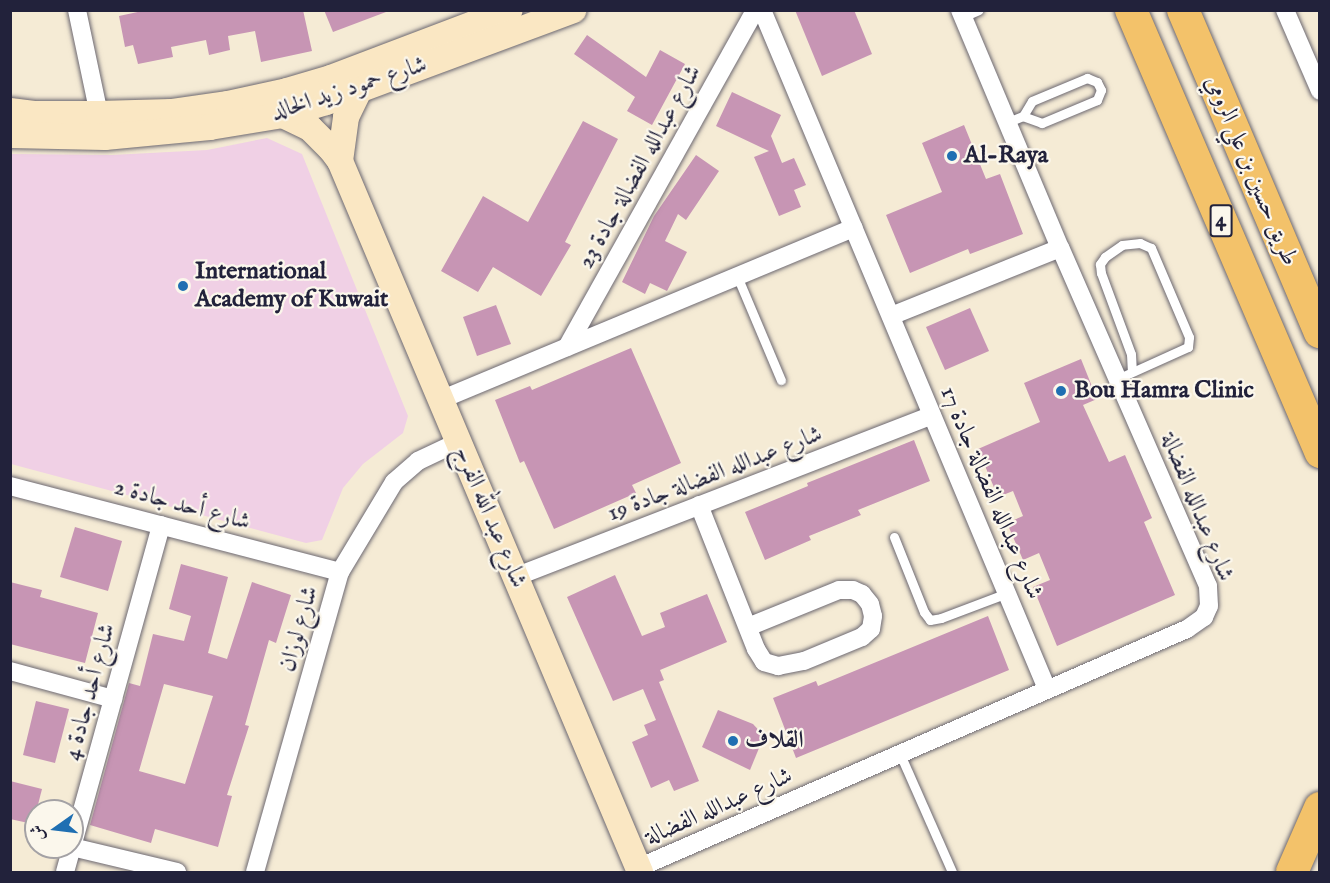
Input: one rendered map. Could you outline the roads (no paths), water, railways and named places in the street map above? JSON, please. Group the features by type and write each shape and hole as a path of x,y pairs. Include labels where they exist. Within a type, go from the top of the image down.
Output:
{"highway":[{"name":"طريق حسين بن علي الرومي","path":"1131,10 1315,442 1320,470"},
{"name":"طريق حسين بن علي الرومي","path":"1183,10 1320,332"},
{"path":"1292,873 1320,808"}],"main road":[{"name":"شارع حمود زيد الخالد","path":"10,111 34,114 171,112 287,92 331,78 510,10"},
{"name":"شارع حمود زيد الخالد","path":"10,135 105,137 210,127 283,115 358,90 573,10"},
{"path":"340,161 346,117 358,90"},
{"name":"شارع عبد الله الفرج","path":"283,115 316,132 340,161 639,870"}],"street":[{"path":"77,10 99,114"},
{"name":"شارع عبدالله الفضالة جادة 23","path":"567,347 754,10"},
{"name":"شارع عبدالله الفضالة جادة 17","path":"762,10 1047,689"},
{"path":"1285,10 1320,92"},
{"name":"شارع عبدالله الفضالة","path":"639,870 1187,628 1204,617 1209,606 1208,586 1124,375 1060,248 1015,119 967,13"},
{"path":"440,400 854,228"},
{"path":"891,316 1060,248"},
{"name":"شارع عبدالله الفضالة جادة 19","path":"515,577 932,415"},
{"name":"شارع لوزان","path":"255,873 340,572 394,482 418,461 458,442"},
{"name":"شارع أحد جادة 2","path":"10,486 340,572"},
{"path":"699,505 748,627 764,662 778,666 804,661 862,638 872,629 873,616 870,604 861,594 852,590 839,590 748,627"},
{"name":"شارع أحد جادة 4","path":"84,804 160,525"},
{"path":"10,671 113,699"},
{"path":"84,851 177,873"}],"lane":[{"path":"1087,78 1097,82 1101,90 1097,100 1042,123 1015,119 1032,101 1087,78"},
{"path":"1140,243 1151,248 1190,337 1188,347 1124,375 1131,354 1101,273 1100,264 1105,257 1122,245 1140,243"},
{"path":"737,276 781,380"},
{"path":"894,537 924,612 930,620 1007,593"},
{"path":"900,754 952,873"}],"place":[{"name":"Al-Raya","path":"952,156"},
{"name":"International Academy of Kuwait","path":"183,286"},
{"name":"Bou Hamra Clinic","path":"1061,391"},
{"name":"القلاف","path":"733,741"}]}
